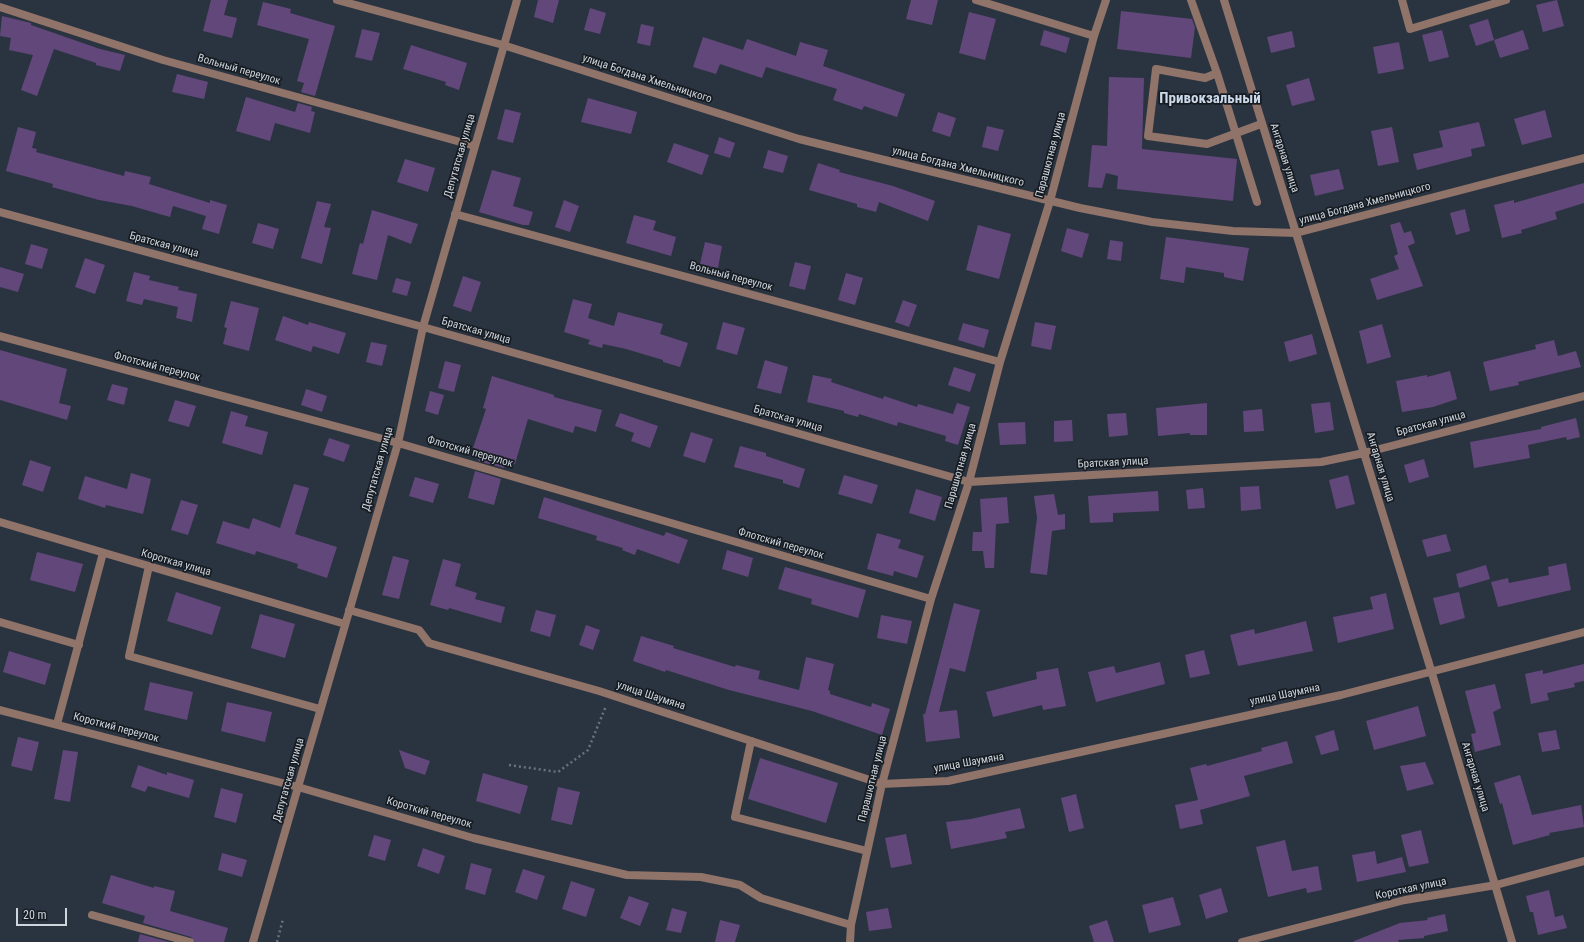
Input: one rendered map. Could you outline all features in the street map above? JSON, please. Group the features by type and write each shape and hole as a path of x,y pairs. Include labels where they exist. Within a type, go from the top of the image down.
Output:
{"street":[{"name":"улица Богдана Хмельницкого","path":"338,0 503,45 799,139 1050,201 1152,222 1233,231 1296,233 1584,158"},
{"name":"Депутатская улица","path":"253,942 398,443 423,327 517,0"},
{"path":"976,0 1094,36"},
{"name":"Парашютная улица","path":"850,942 851,925 882,784 931,599 969,482 1000,362 1050,201 1094,36 1106,0"},
{"path":"1191,0 1217,73 1257,202"},
{"name":"Ангарная улица","path":"1224,0 1261,124 1431,670 1512,942"},
{"path":"1402,0 1410,29 1506,0"},
{"name":"Вольный переулок","path":"0,7 163,60 475,146"},
{"path":"1217,73 1204,78 1156,68 1148,136 1207,144 1261,124"},
{"name":"Братская улица","path":"0,212 423,327 969,482 1321,462 1364,453 1584,396"},
{"name":"Вольный переулок","path":"455,214 1000,362"},
{"name":"Флотский переулок","path":"0,336 398,443 931,599"},
{"name":"Короткая улица","path":"0,522 345,624"},
{"path":"57,724 103,553"},
{"path":"149,566 129,656 320,709"},
{"name":"улица Шаумяна","path":"349,610 419,630 429,643 611,695 882,784 948,781 1341,695 1431,670 1584,632"},
{"path":"0,622 79,645"},
{"name":"Короткий переулок","path":"0,710 298,787 473,838 627,875 701,877 740,885 761,898 851,925"},
{"path":"751,741 735,817 868,851"},
{"name":"Короткая улица","path":"1242,942 1405,900 1496,885 1584,861"},
{"path":"92,915 190,942"}],"path":[{"path":"509,765 558,772 588,750 611,695"},
{"path":"278,942 283,918"}],"building":[{"path":"211,0 228,0 224,15 237,18 232,38 203,31"},
{"path":"538,0 559,0 553,23 534,17"},
{"path":"911,0 938,0 932,25 906,19"},
{"path":"1557,0 1564,26 1543,32 1536,5"},
{"path":"263,2 291,9 290,13 335,26 315,96 301,92 304,83 297,81 309,39 257,25"},
{"path":"590,8 606,13 600,34 584,30"},
{"path":"1121,11 1192,19 1195,27 1191,58 1117,49"},
{"path":"969,12 996,19 985,60 959,53"},
{"path":"2,16 31,23 31,25 100,49 125,55 120,71 96,65 96,63 54,49 37,96 21,90 33,55 9,50 11,38 0,36"},
{"path":"1488,19 1494,40 1476,46 1469,25"},
{"path":"641,24 654,27 650,46 637,43"},
{"path":"362,29 380,33 372,61 355,57"},
{"path":"1044,30 1070,38 1066,53 1040,45"},
{"path":"1442,30 1449,57 1429,62 1422,35"},
{"path":"1523,30 1529,49 1500,58 1494,40"},
{"path":"1292,31 1295,47 1271,53 1267,37"},
{"path":"703,37 743,50 747,39 796,56 800,42 828,50 823,66 905,94 897,117 864,106 862,110 833,100 837,89 766,67 762,78 720,64 716,74 693,67"},
{"path":"1399,42 1404,69 1378,74 1373,47"},
{"path":"411,45 467,63 459,90 445,85 446,82 403,69"},
{"path":"177,74 208,82 204,99 172,92"},
{"path":"1109,77 1144,78 1142,149 1237,159 1233,201 1117,189 1118,176 1106,173 1102,188 1088,187 1092,145 1107,146"},
{"path":"1309,78 1315,100 1292,106 1286,85"},
{"path":"246,97 295,112 298,103 312,107 311,111 315,112 310,133 275,123 270,141 236,131"},
{"path":"588,98 637,112 631,134 581,122"},
{"path":"505,109 521,113 513,143 497,139"},
{"path":"1545,110 1552,137 1522,145 1514,119"},
{"path":"938,112 956,118 950,137 932,131"},
{"path":"1479,122 1485,146 1471,149 1472,156 1417,170 1413,154 1443,147 1439,131"},
{"path":"987,126 1004,130 998,151 982,147"},
{"path":"18,127 36,132 32,148 37,149 36,152 124,176 125,171 151,177 149,184 210,203 210,200 227,205 219,234 202,229 206,216 173,206 170,217 132,206 99,200 52,187 53,184 6,171"},
{"path":"1392,127 1399,162 1378,166 1371,131"},
{"path":"719,137 735,143 730,158 714,153"},
{"path":"674,143 709,155 702,175 667,162"},
{"path":"768,150 788,156 783,173 763,168"},
{"path":"405,159 435,168 428,192 397,182"},
{"path":"818,163 840,170 839,172 893,186 935,201 928,221 879,202 876,212 857,207 857,204 809,190"},
{"path":"1339,169 1344,189 1315,196 1310,175"},
{"path":"492,170 521,178 513,206 533,212 529,225 523,225 479,212"},
{"path":"1584,183 1584,203 1555,212 1557,219 1521,230 1522,233 1502,238 1494,205 1514,200 1514,203"},
{"path":"564,200 579,206 570,232 555,227"},
{"path":"317,201 331,204 324,227 331,228 322,264 301,258"},
{"path":"1465,209 1470,231 1456,235 1450,213"},
{"path":"372,210 418,224 411,244 388,235 377,280 352,274 360,243 363,244"},
{"path":"634,215 656,221 653,230 676,237 671,256 626,243"},
{"path":"1400,222 1404,233 1411,231 1415,243 1408,246 1423,286 1377,300 1370,279 1399,269 1394,256 1398,254 1390,225"},
{"path":"258,223 279,229 273,249 252,243"},
{"path":"978,225 1011,234 999,279 966,270"},
{"path":"1067,228 1089,234 1082,258 1061,251"},
{"path":"1166,237 1249,248 1243,281 1224,277 1224,273 1186,267 1184,283 1160,279"},
{"path":"1110,240 1123,242 1121,261 1107,259"},
{"path":"705,242 722,246 718,268 700,264"},
{"path":"31,244 48,249 42,269 25,264"},
{"path":"85,258 105,265 95,294 75,287"},
{"path":"795,262 811,266 805,290 789,286"},
{"path":"0,267 24,274 18,292 0,287"},
{"path":"134,272 150,276 149,280 179,287 178,290 197,294 192,322 176,318 178,307 144,299 142,305 126,301"},
{"path":"846,273 863,278 855,305 838,300"},
{"path":"463,276 481,282 471,312 453,306"},
{"path":"396,278 411,282 407,296 392,292"},
{"path":"573,299 592,304 588,318 614,326 618,312 663,324 660,334 688,343 680,367 663,362 663,360 626,349 603,344 602,348 588,344 590,340 564,332"},
{"path":"903,300 917,305 909,327 895,322"},
{"path":"231,301 259,308 249,351 223,344 227,328 224,327"},
{"path":"283,316 308,325 309,322 346,333 339,354 313,346 311,352 275,340"},
{"path":"723,322 745,328 737,355 716,349"},
{"path":"1035,322 1056,326 1051,350 1031,346"},
{"path":"963,323 989,330 984,348 958,340"},
{"path":"1382,324 1391,357 1367,364 1359,331"},
{"path":"1312,334 1317,354 1289,362 1284,342"},
{"path":"1554,340 1558,356 1576,351 1581,367 1518,382 1519,385 1490,391 1483,362 1536,349 1535,345"},
{"path":"371,342 387,345 382,366 366,362"},
{"path":"0,350 67,369 59,403 71,406 67,420 0,400"},
{"path":"765,360 788,367 781,394 757,388"},
{"path":"445,361 461,365 454,392 438,388"},
{"path":"954,367 976,374 970,392 948,385"},
{"path":"1450,371 1457,399 1433,407 1402,412 1396,381 1427,375 1427,377"},
{"path":"813,375 832,379 831,382 883,399 884,396 917,407 918,404 953,414 957,403 970,407 958,445 945,441 946,436 898,422 897,426 859,414 858,417 844,413 844,411 807,402"},
{"path":"492,376 554,395 554,397 602,410 596,432 575,426 573,433 528,419 515,464 506,462 504,468 478,461 479,458 471,454 486,409 483,408"},
{"path":"112,384 128,388 124,405 107,400"},
{"path":"306,389 327,396 322,412 301,405"},
{"path":"430,391 444,395 438,415 425,411"},
{"path":"175,400 196,406 189,427 168,421"},
{"path":"1330,402 1334,430 1315,433 1311,404"},
{"path":"1207,403 1207,435 1190,435 1190,433 1158,436 1156,408"},
{"path":"1262,409 1264,431 1244,432 1243,411"},
{"path":"231,411 248,416 245,426 268,432 262,455 222,443"},
{"path":"620,413 658,426 650,448 631,441 634,433 615,426"},
{"path":"1126,413 1128,435 1109,437 1107,414"},
{"path":"1576,418 1580,437 1567,440 1566,437 1528,445 1530,458 1474,468 1470,442 1541,429 1541,427"},
{"path":"1072,420 1073,441 1054,442 1054,421"},
{"path":"1025,422 1026,444 1000,445 998,423"},
{"path":"691,432 713,439 705,463 683,456"},
{"path":"329,438 350,445 344,462 323,455"},
{"path":"740,446 766,453 766,456 805,469 799,488 783,483 783,480 734,467"},
{"path":"1424,459 1429,477 1409,483 1404,465"},
{"path":"30,460 51,467 43,492 22,485"},
{"path":"475,471 501,479 494,505 468,498"},
{"path":"131,473 151,479 143,514 106,505 105,508 78,499 85,476 127,489"},
{"path":"844,475 878,485 872,504 838,494"},
{"path":"1348,475 1355,504 1336,509 1329,480"},
{"path":"415,477 439,484 433,503 409,496"},
{"path":"294,484 309,488 295,534 337,547 327,578 297,568 298,564 256,551 255,555 216,543 223,521 249,529 253,518 280,528"},
{"path":"1259,486 1261,509 1241,511 1240,487"},
{"path":"1203,488 1205,508 1188,509 1186,490"},
{"path":"916,489 942,497 935,521 909,513"},
{"path":"1158,491 1159,511 1113,513 1113,522 1090,523 1088,496"},
{"path":"1054,494 1058,515 1065,514 1065,529 1052,531 1047,575 1030,573 1037,518 1034,496"},
{"path":"544,497 664,536 666,532 688,540 679,564 637,549 635,555 622,550 623,548 596,540 597,536 538,518"},
{"path":"1007,497 1009,523 996,524 994,568 985,568 983,551 972,551 973,532 982,532 980,499"},
{"path":"181,500 198,505 188,535 171,530"},
{"path":"877,533 901,540 898,548 924,556 917,578 894,571 893,576 867,569"},
{"path":"1446,534 1451,551 1427,557 1422,540"},
{"path":"727,550 753,558 748,577 722,569"},
{"path":"37,552 83,564 75,592 30,580"},
{"path":"393,556 409,560 399,599 382,595"},
{"path":"443,559 461,564 455,586 477,593 475,599 505,607 501,623 449,608 448,610 430,605"},
{"path":"1566,563 1571,590 1498,607 1491,582 1508,578 1509,583 1549,575 1548,567"},
{"path":"1486,565 1490,579 1459,588 1456,574"},
{"path":"785,567 866,590 858,618 811,604 812,599 778,589"},
{"path":"176,592 221,607 212,635 167,621"},
{"path":"1459,592 1465,618 1440,625 1433,598"},
{"path":"1386,593 1394,629 1338,643 1333,617 1373,609 1370,597"},
{"path":"954,603 980,610 965,672 950,668 939,712 957,710 960,738 926,742 923,714 925,714"},
{"path":"536,610 556,615 550,637 530,631"},
{"path":"260,614 295,624 285,658 251,648"},
{"path":"881,615 912,621 907,644 877,638"},
{"path":"1306,621 1313,651 1238,666 1230,635 1254,629 1255,634"},
{"path":"586,625 600,630 593,650 579,645"},
{"path":"641,636 674,646 673,648 735,667 736,665 760,671 758,679 799,690 806,657 834,664 828,690 830,691 830,694 871,707 872,703 890,709 882,735 812,711 729,690 666,670 665,672 633,661"},
{"path":"1204,650 1210,674 1190,678 1185,655"},
{"path":"9,651 51,664 45,685 3,672"},
{"path":"1160,662 1165,684 1096,702 1088,672 1114,666 1116,673"},
{"path":"1584,664 1584,681 1574,683 1575,687 1547,693 1549,700 1531,704 1525,674 1543,670 1543,674"},
{"path":"1058,668 1066,706 1043,710 1042,705 993,717 986,692 1037,679 1036,672"},
{"path":"150,682 193,692 187,720 144,710"},
{"path":"1495,684 1501,708 1493,712 1501,745 1475,752 1471,734 1476,733 1465,691"},
{"path":"227,702 272,712 265,742 221,731"},
{"path":"1418,706 1426,736 1374,750 1366,721"},
{"path":"1334,730 1339,750 1321,755 1315,736"},
{"path":"1556,730 1560,749 1542,752 1538,733"},
{"path":"18,737 39,742 32,771 11,766"},
{"path":"1287,741 1293,763 1244,776 1250,796 1200,810 1203,824 1180,829 1175,805 1198,800 1190,768 1206,764 1207,766 1262,751 1261,748"},
{"path":"63,750 78,752 70,802 54,799"},
{"path":"399,750 430,761 425,775 405,768"},
{"path":"760,758 838,783 826,823 748,799"},
{"path":"1425,762 1434,784 1407,791 1400,766"},
{"path":"138,765 167,775 167,772 194,780 189,798 148,786 145,792 131,787"},
{"path":"483,773 528,786 520,814 476,801"},
{"path":"1520,775 1532,815 1581,805 1584,827 1549,833 1550,835 1513,845 1502,803 1500,804 1494,783"},
{"path":"558,787 580,792 572,825 551,820"},
{"path":"221,788 243,794 236,823 214,817"},
{"path":"1076,794 1084,828 1069,832 1061,798"},
{"path":"1020,808 1025,828 1005,832 1007,838 951,849 946,822 971,819"},
{"path":"1421,830 1429,863 1409,867 1401,835"},
{"path":"906,834 912,864 891,868 885,838"},
{"path":"374,835 391,840 385,861 368,856"},
{"path":"1285,840 1292,871 1318,866 1322,890 1307,893 1306,888 1268,897 1256,847"},
{"path":"423,848 445,856 439,874 417,866"},
{"path":"1375,851 1377,864 1402,857 1406,872 1357,882 1352,855"},
{"path":"222,853 247,860 242,877 218,870"},
{"path":"471,863 492,869 485,895 465,889"},
{"path":"523,869 545,876 537,900 515,892"},
{"path":"111,875 154,888 154,886 175,891 170,911 228,928 224,942 195,942 191,937 143,923 145,916 102,903"},
{"path":"571,881 595,889 586,917 562,909"},
{"path":"1221,888 1228,912 1206,919 1199,895"},
{"path":"1549,890 1555,917 1563,915 1567,928 1538,935 1533,912 1530,912 1526,896"},
{"path":"629,896 649,903 640,926 620,918"},
{"path":"1173,897 1181,925 1149,933 1142,905"},
{"path":"672,908 687,912 681,933 666,930"},
{"path":"888,908 892,928 869,931 866,912"},
{"path":"1445,914 1448,931 1424,936 1424,938 1398,940 1399,942 1354,942 1400,923 1428,920 1427,918"},
{"path":"720,920 740,925 735,942 715,942"},
{"path":"1107,920 1114,942 1094,942 1089,926"},
{"path":"140,934 169,942 138,942"}],"district":[{"name":"Привокзальный","path":"1210,99"}]}
